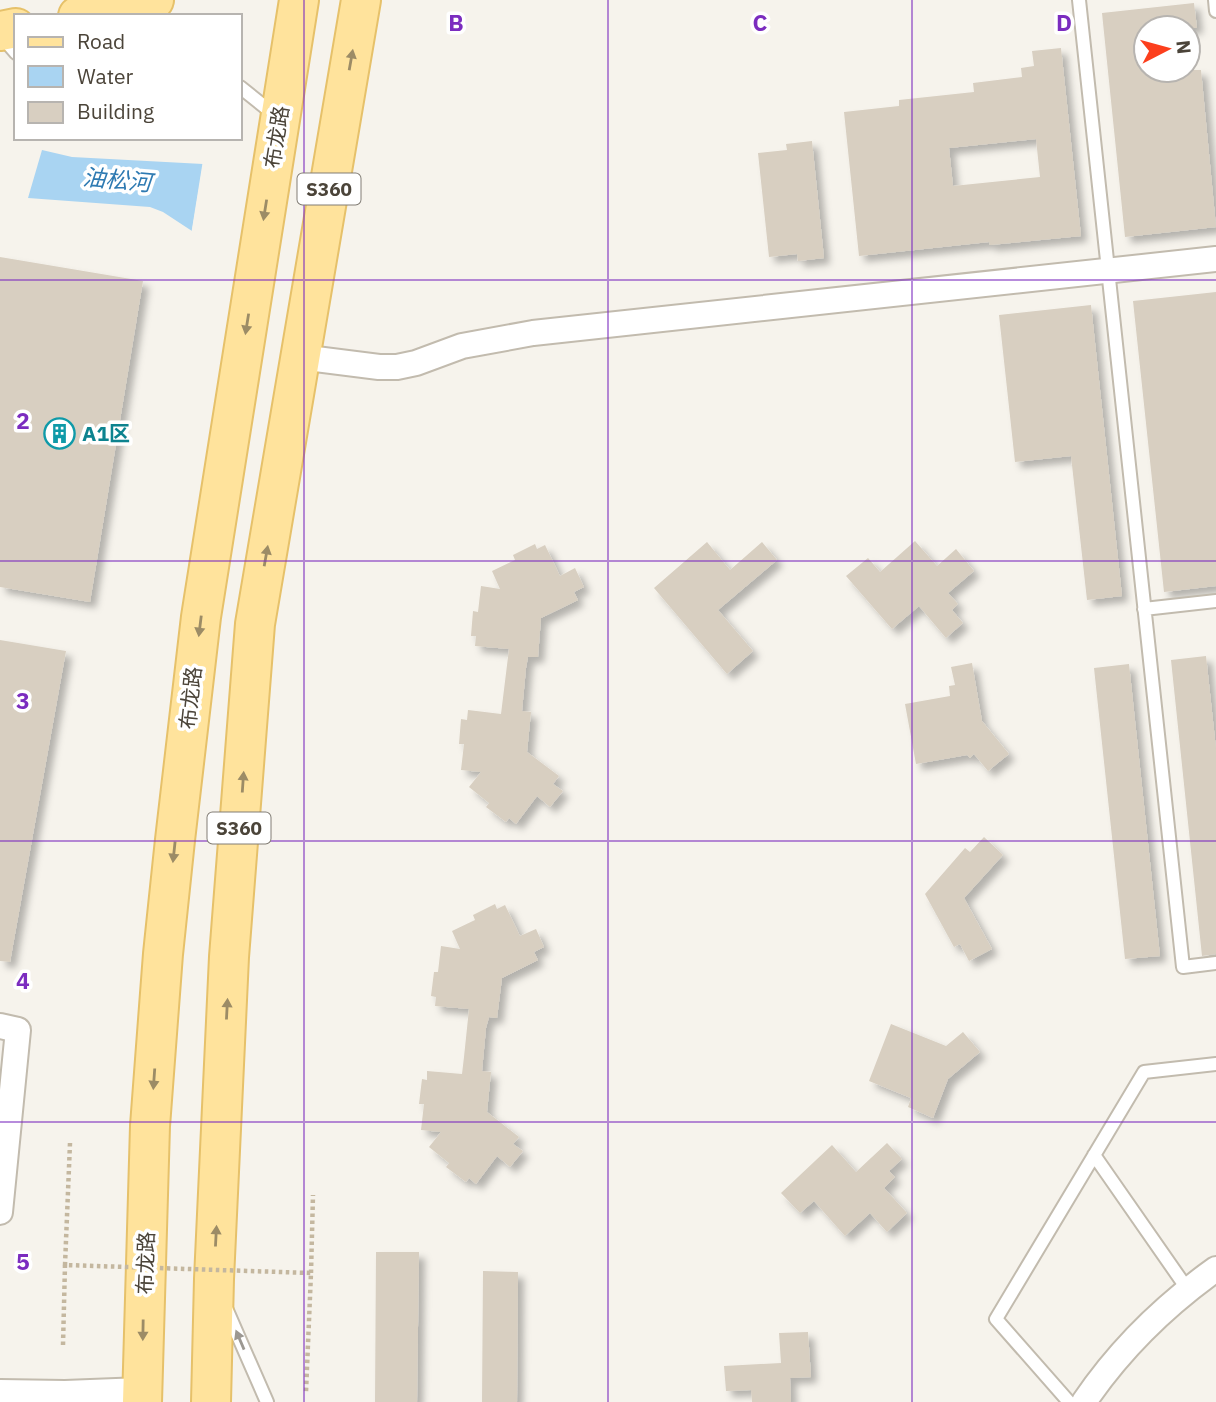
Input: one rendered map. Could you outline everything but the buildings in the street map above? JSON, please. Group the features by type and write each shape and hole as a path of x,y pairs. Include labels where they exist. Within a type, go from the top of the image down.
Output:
{"main road":[{"path":"88,14 154,0"},
{"name":"布龙路","path":"142,1396 150,1126 163,954 201,617 299,0"},
{"name":"S360","path":"211,1402 229,957 255,624 361,0"}],"street":[{"path":"300,357 397,367 462,346 533,333 1216,260"},
{"path":"0,1026 18,1030 0,1212"},
{"path":"1084,1402 1116,1358 1138,1334 1216,1269"},
{"path":"0,1392 142,1396"}],"lane":[{"path":"1079,0 1182,967 1216,963"},
{"path":"1215,0 1216,11"},
{"path":"0,32 14,50"},
{"path":"242,89 280,118"},
{"path":"1144,609 1216,601"},
{"path":"1069,1402 996,1319 1144,1072 1216,1064"},
{"path":"1094,1155 1188,1290"},
{"path":"214,1279 267,1402"}],"path":[{"path":"63,1345 70,1143"},
{"path":"306,1392 313,1195"},
{"path":"65,1265 311,1273"}],"water":[{"name":"油松河","path":"42,150 72,157 203,164 192,231 163,212 150,207 28,198"}],"pier":[{"path":"203,160 206,164 195,232 191,235"}],"place":[{"name":"A1区","path":"59,434"}]}
